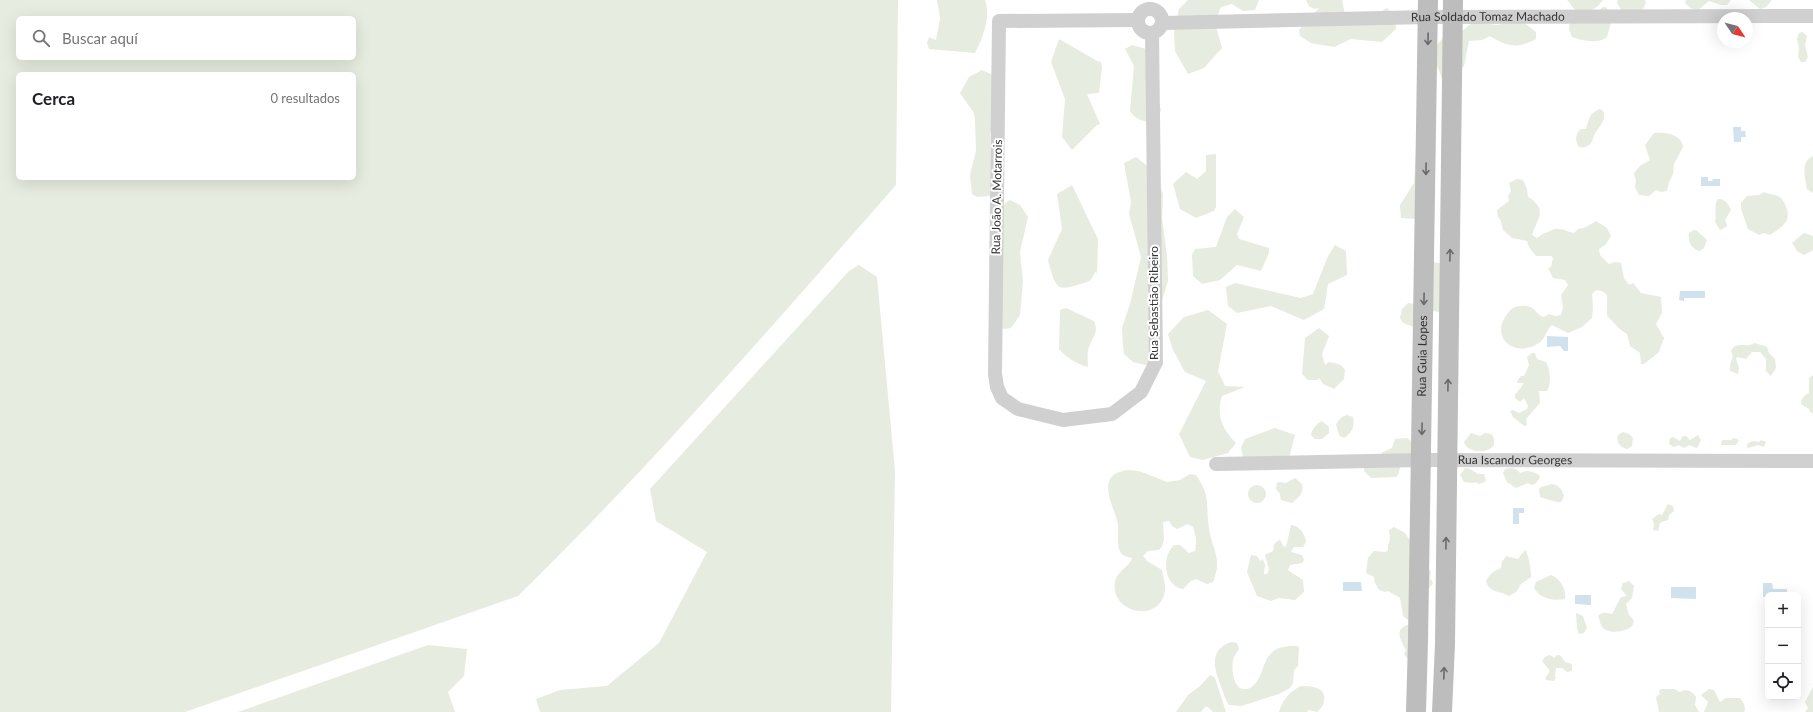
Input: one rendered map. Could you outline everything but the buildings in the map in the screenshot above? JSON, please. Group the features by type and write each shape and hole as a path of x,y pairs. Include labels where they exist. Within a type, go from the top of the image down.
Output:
{"main road":[{"name":"Rua Guia Lopes","path":"1416,712 1428,9"},
{"path":"1442,712 1445,636 1453,9"}],"street":[{"path":"1152,4 1162,16 1163,23 1160,29 1152,33 1143,32 1139,27 1138,20 1140,14 1152,4"},
{"name":"Rua Soldado Tomaz Machado","path":"1163,23 1428,9 1813,16"},
{"name":"Rua João A. Motarrois","path":"995,374 999,21 1138,20"},
{"name":"Rua Sebastião Ribeiro","path":"995,374 997,388 1002,398 1018,410 1063,420 1112,414 1141,392 1156,362 1152,33"},
{"name":"Rua Iscandor Georges","path":"1216,464 1421,460 1813,461"}],"shaded area":[{"path":"0,0 898,0 896,185 664,446 518,596 185,712 0,712"},
{"path":"937,0 985,0 987,7 987,20 981,41 975,53 929,49 927,43 929,37 936,40 940,18"},
{"path":"1188,0 1259,0 1255,10 1243,11 1232,4 1221,7 1215,23 1222,48 1204,68 1188,74 1175,51 1174,32 1179,9"},
{"path":"1306,0 1342,0 1346,20 1363,23 1387,8 1395,17 1396,29 1382,42 1351,39 1334,47 1311,43 1300,36 1299,30 1319,8 1314,9 1309,6"},
{"path":"1567,0 1603,0 1594,9 1581,12 1573,8"},
{"path":"1618,0 1645,0 1646,3 1643,9 1636,13 1622,11 1617,3"},
{"path":"1686,0 1731,0 1727,5 1721,5 1709,1 1698,10 1692,9 1685,3"},
{"path":"1749,0 1772,0 1766,7 1760,9"},
{"path":"1603,7 1606,7 1612,19 1607,37 1600,41 1585,41 1572,37 1569,29 1570,19 1596,13"},
{"path":"1521,20 1536,32 1536,39 1518,45 1502,43 1490,36 1482,40 1469,41 1464,66 1449,81 1443,81 1434,58 1435,47 1443,38 1455,37 1473,22 1497,25"},
{"path":"1802,32 1807,36 1805,45 1808,57 1805,62 1801,62 1798,57 1799,48 1797,39 1799,33"},
{"path":"1059,39 1101,62 1102,67 1099,93 1087,94 1100,124 1097,125 1072,150 1062,137 1065,99 1051,62"},
{"path":"1132,45 1150,50 1155,91 1161,110 1157,121 1149,122 1138,119 1130,111 1134,66 1125,49"},
{"path":"982,70 993,75 994,121 990,133 990,196 977,197 972,194 970,175 976,151 975,119 974,113 960,93 969,77"},
{"path":"1600,109 1604,113 1604,120 1594,135 1592,142 1586,147 1579,147 1576,140 1579,131 1581,129 1586,129 1592,114"},
{"path":"1654,133 1672,135 1679,139 1683,147 1674,164 1673,174 1667,191 1661,192 1656,190 1649,196 1639,195 1635,187 1636,181 1634,173 1640,166 1650,160 1645,145"},
{"path":"1416,150 1423,216 1414,219 1401,218 1400,205 1414,183"},
{"path":"1216,154 1216,207 1214,211 1196,218 1180,209 1173,184 1186,172 1197,179 1206,171 1206,155"},
{"path":"1813,156 1813,193 1807,189 1804,171 1806,162"},
{"path":"1136,157 1155,172 1163,194 1162,218 1167,256 1168,281 1161,304 1156,362 1145,365 1133,362 1124,354 1122,328 1130,304 1141,257 1129,214 1131,202 1124,163"},
{"path":"1517,179 1523,180 1527,189 1528,197 1538,206 1540,211 1540,215 1532,235 1537,238 1554,229 1574,233 1578,229 1584,228 1596,221 1607,228 1611,236 1606,244 1599,249 1600,255 1609,264 1615,262 1621,263 1624,278 1629,285 1633,283 1641,293 1661,297 1662,313 1656,324 1664,338 1659,352 1644,364 1641,364 1640,353 1630,346 1627,334 1607,316 1607,295 1602,291 1596,290 1592,294 1592,318 1582,327 1568,333 1552,325 1539,343 1530,347 1513,347 1507,343 1501,330 1503,322 1513,308 1525,306 1529,307 1544,317 1549,314 1555,316 1561,315 1563,307 1561,295 1568,285 1565,280 1553,278 1548,268 1551,267 1553,258 1551,256 1536,256 1529,247 1527,241 1512,238 1503,230 1497,210 1509,201 1508,196 1511,191 1509,183"},
{"path":"1072,185 1098,239 1097,274 1096,271 1090,281 1065,288 1060,287 1057,284 1048,260 1062,229 1057,194"},
{"path":"1764,192 1780,197 1785,203 1788,214 1784,225 1770,235 1764,233 1759,235 1748,229 1741,209 1741,203 1747,196 1759,195"},
{"path":"1718,199 1722,199 1726,202 1731,210 1725,220 1727,225 1726,227 1720,230 1715,222 1716,205"},
{"path":"1010,200 1020,205 1028,217 1020,252 1023,281 1020,315 1011,328 1005,329 993,326 1003,209 1005,203"},
{"path":"1235,209 1244,217 1237,234 1239,239 1269,248 1269,253 1261,271 1237,265 1220,280 1202,284 1193,276 1192,255 1195,249 1216,247 1227,217"},
{"path":"1696,230 1707,240 1704,248 1700,251 1692,247 1689,239 1689,233"},
{"path":"1804,233 1813,236 1813,250 1804,255 1797,251 1792,243"},
{"path":"1335,245 1346,251 1347,275 1328,284 1324,309 1304,320 1271,306 1237,313 1228,306 1226,287 1235,283 1301,298 1313,294 1328,256"},
{"path":"1432,262 1445,264 1441,310 1439,312 1430,310 1414,327 1403,323 1400,318 1402,309 1408,303 1414,304"},
{"path":"859,265 877,277 895,471 891,712 540,712 536,699 560,690 607,686 659,643 707,552 656,521 650,489 849,271"},
{"path":"1066,308 1094,321 1096,326 1096,330 1088,351 1088,367 1072,360 1059,349 1060,310"},
{"path":"1208,310 1227,324 1218,371 1225,386 1245,387 1222,396 1220,403 1220,416 1224,427 1236,443 1228,453 1203,460 1190,457 1179,434 1206,381 1185,372 1173,350 1168,334 1184,317"},
{"path":"1319,328 1329,336 1322,354 1325,365 1329,362 1336,363 1342,366 1345,370 1344,379 1334,389 1323,384 1319,378 1318,380 1308,380 1302,374 1305,338"},
{"path":"1755,343 1767,347 1769,353 1775,359 1776,368 1771,376 1766,371 1766,359 1760,352 1752,352 1746,359 1737,357 1736,359 1739,368 1738,374 1730,371 1733,356 1731,351 1739,345 1751,345"},
{"path":"1532,353 1535,353 1537,359 1546,362 1549,369 1550,380 1547,391 1539,391 1540,403 1526,419 1527,425 1524,426 1513,417 1510,411 1513,410 1519,413 1527,409 1528,406 1524,398 1520,402 1515,398 1515,395 1524,383 1518,383 1517,381 1521,376 1524,376 1529,365 1527,357"},
{"path":"1813,375 1813,414 1809,411 1809,409 1801,404 1803,397 1809,393 1809,378"},
{"path":"1347,415 1353,417 1354,423 1351,432 1344,438 1339,435 1336,424 1342,417"},
{"path":"1322,421 1329,427 1329,433 1322,439 1315,439 1311,435 1315,426"},
{"path":"1275,428 1295,435 1289,458 1244,461 1241,448 1245,439"},
{"path":"1623,432 1629,434 1633,438 1632,446 1627,449 1622,447 1618,442 1618,435"},
{"path":"1471,433 1480,436 1485,433 1491,434 1494,440 1493,446 1490,449 1482,451 1469,448 1464,442"},
{"path":"1698,435 1701,440 1697,448 1689,445 1684,448 1679,445 1674,447 1669,444 1670,438 1673,437 1680,441 1683,436 1686,436 1690,440"},
{"path":"1407,438 1412,442 1413,451 1401,464 1396,477 1371,478 1364,471 1364,468 1383,452 1392,448 1395,439"},
{"path":"1734,438 1739,440 1736,445 1721,445 1722,440 1731,440"},
{"path":"1761,440 1766,442 1764,447 1758,445 1748,448 1748,443 1753,441 1759,442"},
{"path":"1465,468 1478,474 1484,474 1486,480 1485,482 1479,484 1476,482 1464,482 1460,475"},
{"path":"1505,469 1516,469 1520,473 1530,471 1539,475 1540,478 1535,484 1531,485 1528,483 1516,488 1507,482 1503,473"},
{"path":"1127,470 1139,471 1167,482 1180,480 1190,474 1196,475 1206,496 1210,536 1217,560 1216,574 1213,582 1207,584 1196,579 1191,581 1183,589 1177,587 1168,577 1166,570 1167,557 1174,545 1180,545 1189,553 1195,551 1195,533 1193,527 1188,524 1177,529 1172,526 1169,521 1163,522 1164,540 1162,546 1159,550 1148,551 1143,556 1147,561 1162,570 1165,591 1161,602 1154,608 1145,611 1136,611 1127,607 1120,601 1115,593 1116,579 1132,558 1123,555 1119,550 1118,524 1108,491 1108,484 1110,479 1115,474"},
{"path":"1295,478 1302,484 1300,495 1292,503 1281,500 1280,494 1276,489 1277,483 1286,483"},
{"path":"1552,484 1560,488 1564,496 1561,502 1540,497 1539,489"},
{"path":"1253,485 1261,485 1266,490 1264,501 1261,503 1253,503 1248,498 1248,490"},
{"path":"1668,504 1673,506 1674,511 1669,515 1668,520 1660,523 1658,531 1653,530 1654,524 1652,519 1659,514 1662,515"},
{"path":"1291,525 1294,525 1301,530 1306,542 1303,547 1294,547 1291,552 1302,555 1304,560 1302,563 1290,565 1288,570 1303,580 1304,592 1295,600 1279,598 1271,601 1257,596 1247,572 1251,555 1257,556 1260,561 1263,559 1265,565 1264,574 1267,574 1269,569 1265,555 1273,551 1274,544 1279,540 1283,546 1286,547"},
{"path":"1394,527 1405,533 1431,572 1430,578 1433,583 1429,588 1428,607 1414,619 1408,620 1403,616 1400,598 1388,591 1385,592 1379,590 1375,583 1374,577 1366,573 1368,558 1374,551 1386,552 1388,550 1390,539 1389,530"},
{"path":"1525,550 1529,559 1531,577 1521,584 1516,592 1509,596 1492,590 1486,581 1492,573 1501,568 1502,562 1506,556 1518,559"},
{"path":"1551,575 1560,582 1564,588 1565,599 1556,600 1543,597 1534,588 1536,582"},
{"path":"1629,581 1634,586 1632,598 1626,604 1629,615 1633,620 1633,624 1626,630 1613,632 1607,631 1602,627 1598,616 1603,613 1612,614 1621,597 1627,596 1621,589 1623,583"},
{"path":"1576,613 1583,616 1587,628 1584,633 1579,634"},
{"path":"1411,624 1408,659 1404,654 1406,650 1400,638 1400,631 1405,626"},
{"path":"1231,642 1237,643 1239,649 1232,664 1233,675 1237,685 1240,688 1245,689 1250,688 1255,684 1267,659 1276,650 1284,647 1299,647 1298,666 1294,670 1293,683 1290,688 1279,694 1241,706 1229,705 1219,681 1215,658 1217,653 1224,645"},
{"path":"428,645 467,649 464,676 448,692 455,712 238,712"},
{"path":"1550,655 1554,658 1557,655 1560,655 1565,662 1572,664 1572,671 1567,672 1562,668 1556,668 1556,678 1554,681 1546,680 1546,677 1550,671 1542,661 1545,657"},
{"path":"1210,675 1215,678 1226,712 1213,712 1208,707 1205,707 1201,712 1176,712 1188,695 1200,686"},
{"path":"1301,686 1309,686 1321,690 1324,696 1324,701 1321,709 1317,712 1309,710 1307,712 1279,712 1282,703 1287,696"},
{"path":"1813,687 1813,712 1805,712 1808,708 1805,702"},
{"path":"1661,689 1674,689 1680,692 1687,690 1693,693 1696,697 1695,705 1699,712 1659,712 1656,697 1660,694 1659,691"},
{"path":"1709,689 1714,690 1720,702 1726,698 1740,698 1744,704 1744,712 1704,712 1708,702 1701,695"}],"water":[{"path":"1733,127 1741,127 1741,131 1745,131 1746,137 1741,137 1741,142 1734,142"},
{"path":"1701,177 1708,177 1708,181 1720,179 1720,186 1701,186"},
{"path":"1680,291 1705,291 1705,298 1684,298 1684,301 1679,300"},
{"path":"1547,336 1568,337 1568,351 1564,351 1560,346 1547,347"},
{"path":"1513,508 1524,508 1524,513 1519,513 1519,524 1513,524"},
{"path":"1343,582 1361,582 1362,591 1343,591"},
{"path":"1763,583 1772,583 1773,589 1787,589 1787,592 1765,592 1765,597 1763,597"},
{"path":"1671,587 1696,587 1696,599 1671,598"},
{"path":"1575,595 1591,595 1591,605 1575,604"}]}
